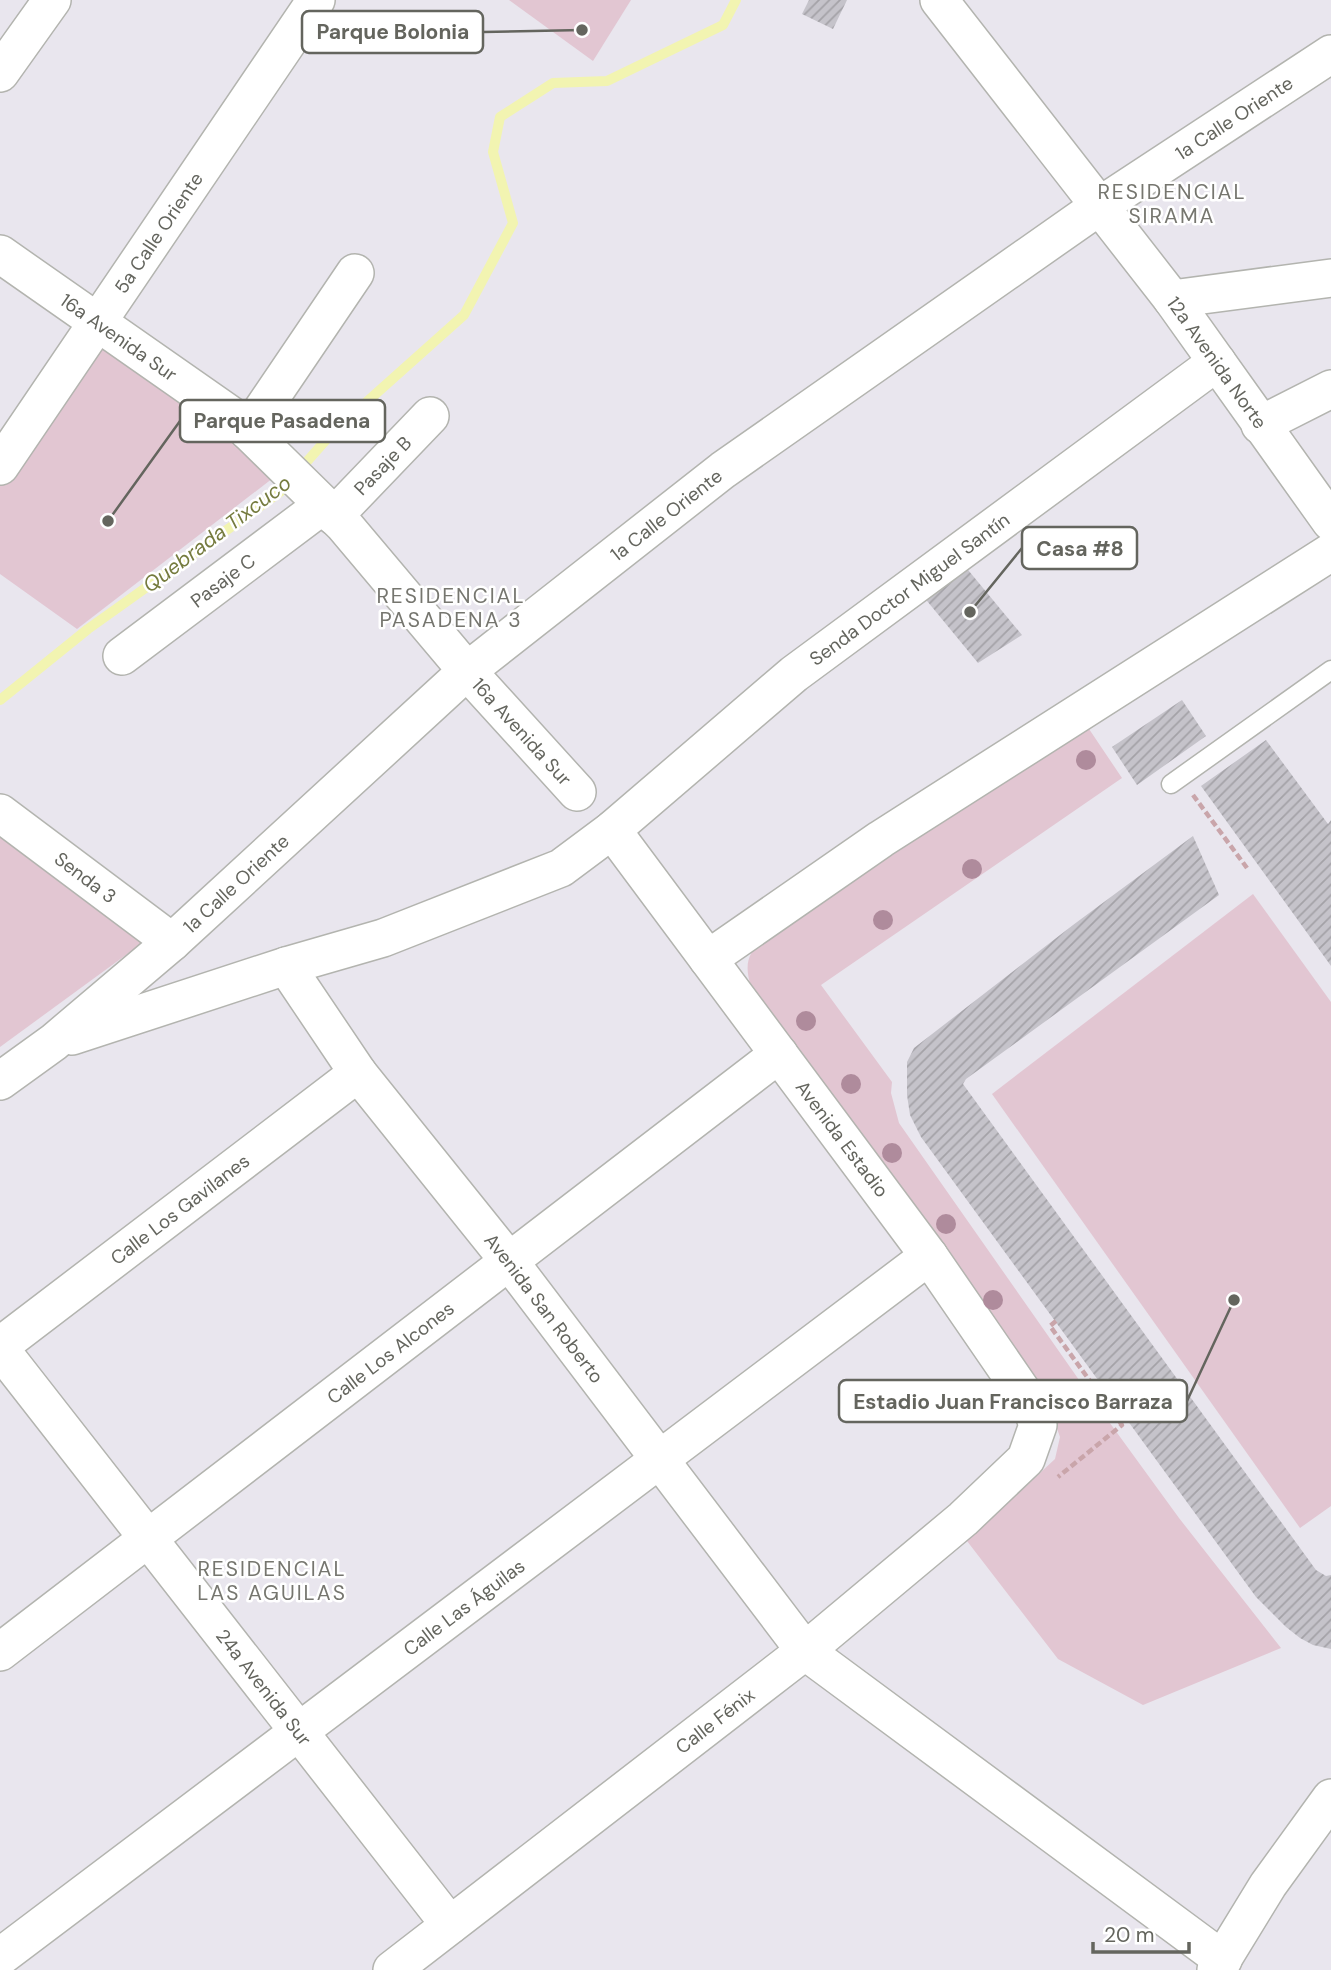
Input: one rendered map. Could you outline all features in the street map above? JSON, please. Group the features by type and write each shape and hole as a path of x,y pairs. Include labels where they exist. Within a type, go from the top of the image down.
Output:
{"street":[{"path":"0,73 52,0"},
{"name":"5a Calle Oriente","path":"0,466 316,0"},
{"name":"12a Avenida Norte","path":"939,0 1101,205 1331,522"},
{"name":"1a Calle Oriente","path":"54,1042 172,942 467,671 723,470 1101,205 1331,54"},
{"name":"16a Avenida Sur","path":"0,254 236,419 323,505 467,671 577,792"},
{"path":"248,431 355,273"},
{"path":"1171,299 1331,278"},
{"name":"Senda Doctor Miguel Santín","path":"54,1042 286,966 383,938 561,868 612,830 794,674 1217,362"},
{"path":"1260,425 1331,389"},
{"name":"Pasaje B","path":"323,505 430,416"},
{"name":"Pasaje C","path":"122,656 323,505"},
{"path":"708,959 881,839 1331,552"},
{"name":"Senda 3","path":"0,813 172,942"},
{"name":"Avenida Estadio","path":"612,830 929,1256 1030,1403 1038,1425 1038,1471"},
{"name":"Avenida San Roberto","path":"286,966 358,1073 509,1261 805,1651 1220,1965"},
{"path":"0,1081 54,1042"},
{"name":"Calle Los Alcones","path":"0,1652 779,1054"},
{"name":"Calle Los Gavilanes","path":"0,1347 358,1073"},
{"name":"Calle Las Águilas","path":"0,1957 929,1256"},
{"name":"24a Avenida Sur","path":"0,1347 450,1926"},
{"name":"Calle Fénix","path":"391,1970 805,1651 963,1519 1038,1471"},
{"path":"1220,1965 1268,1885 1331,1798"}],"lane":[{"path":"1175,780 1331,670"}],"path":[{"path":"1175,780 1247,868"},
{"path":"1038,1471 1122,1425 1050,1326 1056,1321"}],"shaded area":[{"path":"509,0 631,0 593,61"},
{"path":"98,324 286,468 77,629 0,574 0,466"},
{"path":"1087,726 1122,778 821,985 892,1082 891,1093 899,1123 1179,1518 1281,1648 1143,1705 1058,1659 967,1541 1055,1459 1060,1437 1054,1420 751,987 748,972 751,953 767,936"},
{"path":"0,832 145,941 0,1047"},
{"path":"1253,894 1331,1002 1331,1506 1300,1528 992,1094"}],"building":[{"path":"809,0 847,0 833,29 802,14"},
{"path":"959,559 1022,635 978,663 918,590"},
{"path":"1182,700 1206,736 1137,785 1112,747"},
{"path":"1266,740 1328,824 1331,820 1331,966 1201,786"},
{"path":"1193,836 1219,895 966,1079 963,1084 1316,1570 1326,1576 1331,1575 1331,1649 1313,1645 1300,1638 1256,1597 921,1137 910,1115 907,1062 914,1048"}],"waterway":[{"name":"Quebrada Tixcuco","path":"0,700 88,629 280,492 333,432 464,315 513,223 493,152 500,117 553,83 607,81 723,25 736,0"}],"place":[{"name":"Parque Bolonia","path":"582,30"},
{"name":"Parque Pasadena","path":"108,521"},
{"name":"Casa #8","path":"970,612"},
{"name":"Estadio Juan Francisco Barraza","path":"1234,1300"}],"district":[{"name":"RESIDENCIAL SIRAMA","path":"1172,204"},
{"name":"RESIDENCIAL PASADENA 3","path":"451,608"},
{"name":"RESIDENCIAL LAS AGUILAS","path":"272,1581"}]}
